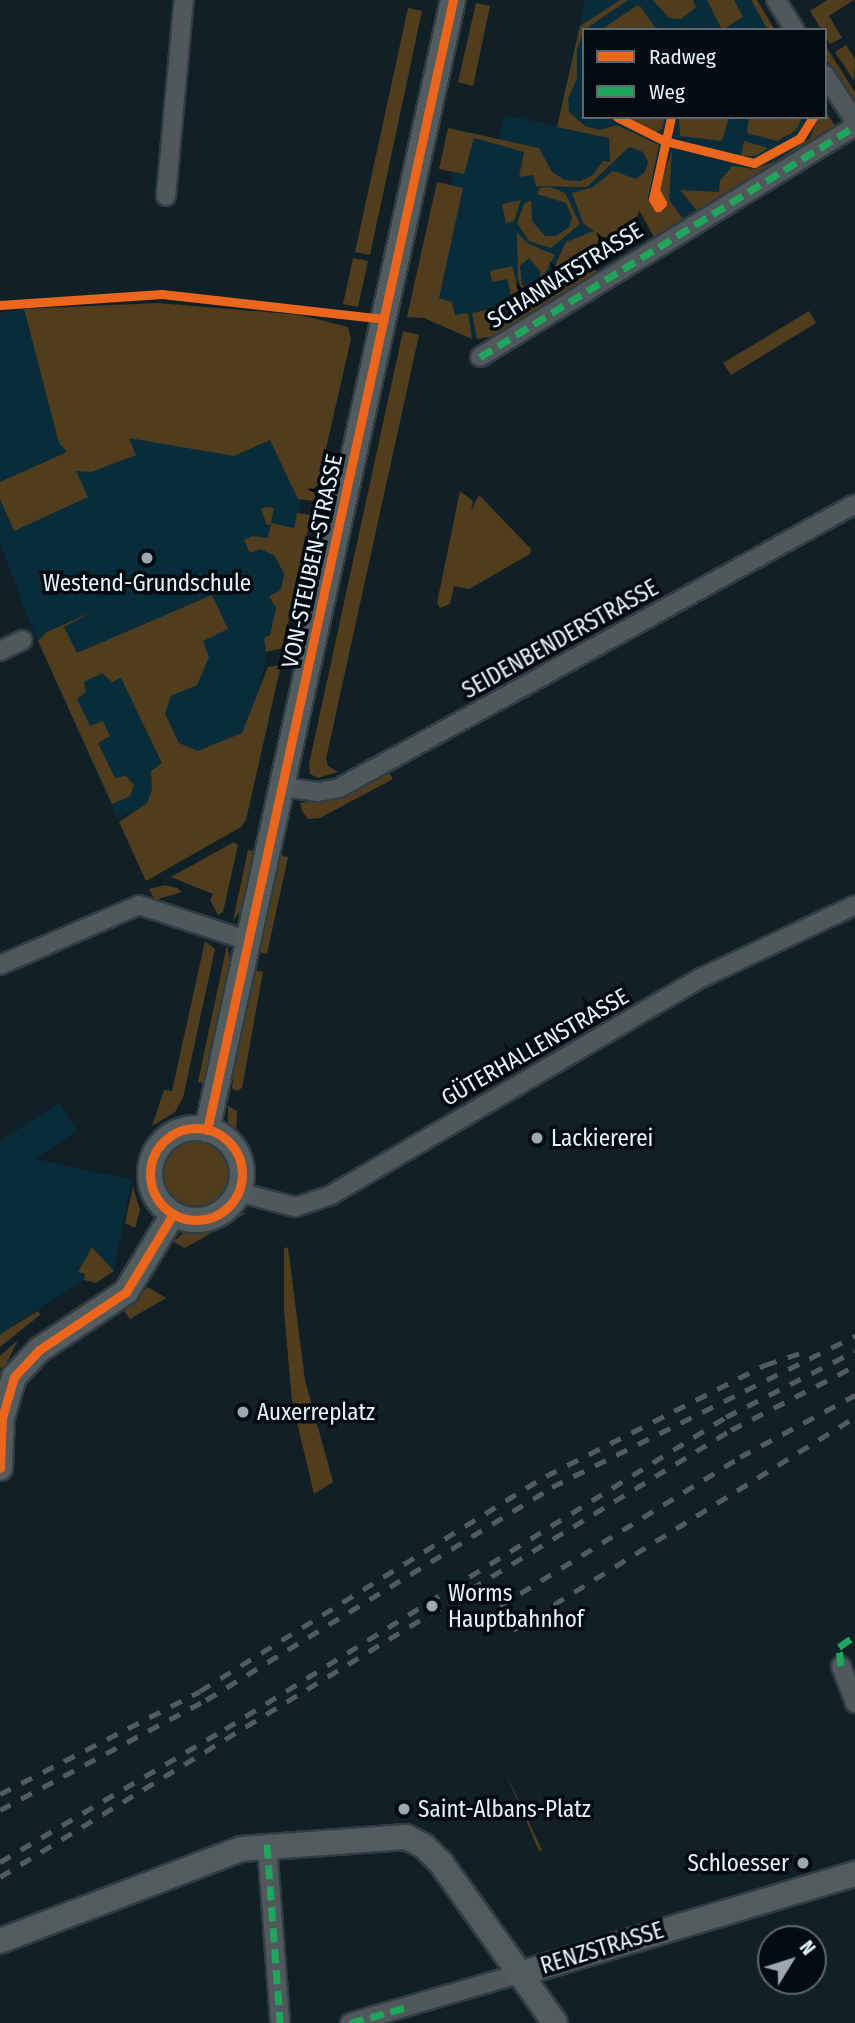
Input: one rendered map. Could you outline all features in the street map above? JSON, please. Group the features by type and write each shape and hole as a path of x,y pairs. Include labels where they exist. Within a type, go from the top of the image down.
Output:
{"street":[{"path":"166,196 184,0"},
{"name":"VON-STEUBEN-STRASSE","path":"207,1129 246,940 283,787 453,0"},
{"path":"776,0 794,28"},
{"path":"827,78 855,121"},
{"name":"SCHANNATSTRASSE","path":"480,356 855,126"},
{"name":"SEIDENBENDERSTRASSE","path":"283,787 318,792 339,789 855,504"},
{"path":"0,651 23,640"},
{"path":"0,965 139,905 246,940"},
{"name":"GÜTERHALLENSTRASSE","path":"238,1192 295,1208 331,1195 704,977 855,905"},
{"path":"207,1129 235,1150 242,1175 238,1192 229,1206 207,1218 173,1214 153,1188 155,1154 173,1135 207,1129"},
{"path":"0,1468 4,1388 30,1357 126,1292 173,1214"},
{"path":"841,1667 855,1703"},
{"path":"0,1941 170,1878 231,1852 267,1844 380,1837 415,1840 441,1863 555,2023"},
{"path":"267,1844 279,2023"},
{"name":"RENZSTRASSE","path":"351,2023 855,1874"}],"shaded area":[{"path":"585,0 757,0 774,28 582,28 582,119 827,119 827,113 837,129 655,239 639,210 634,233 589,260 597,273 494,336 469,338 423,317 463,131 499,139 504,115 557,126"},
{"path":"620,0 628,0 587,28 582,28 577,49 577,78 568,99 569,112 585,126 600,130 617,125 659,145 648,198 657,211 666,206 659,187 672,150 669,200 684,220 655,239 639,210 634,233 589,260 597,273 494,336 477,339 472,313 500,307 505,317 527,312 525,302 513,304 507,279 492,282 490,271 512,266 520,296 534,300 544,289 566,242 594,231 583,223 572,193 593,187 613,171 636,179 645,172 648,162 643,152 629,147 587,187 536,186 533,175 519,177 524,152 474,138 464,174 439,169 448,128 539,148 552,172 565,180 580,181 593,175 603,161 610,162 609,138 557,127 580,26"},
{"path":"653,0 693,0 696,7 681,19 669,18"},
{"path":"707,0 734,0 743,17 721,28"},
{"path":"751,0 757,0 774,28 767,28"},
{"path":"827,0 854,0 829,16 842,38 830,44 827,28 820,28 810,11"},
{"path":"476,3 490,6 473,86 458,82"},
{"path":"640,6 656,28 604,28"},
{"path":"408,8 422,11 370,255 355,252"},
{"path":"846,45 855,59 854,81 835,52"},
{"path":"827,48 855,92 855,105 827,61"},
{"path":"827,113 837,129 698,212 680,190 719,192 720,181 732,166 754,169 776,161 810,138 817,119 827,119"},
{"path":"629,119 664,119 662,129 655,133"},
{"path":"679,119 728,119 722,141 680,136"},
{"path":"749,119 802,119 795,131 777,141 747,133"},
{"path":"744,141 767,149 755,156 741,156"},
{"path":"437,182 463,188 439,298 452,302 455,315 468,313 472,339 424,318 407,317"},
{"path":"550,187 565,193 580,224 551,248 529,241 517,223 524,204 531,200 532,221 545,236 556,236 569,227 572,217 566,203 537,194 540,188"},
{"path":"521,200 514,221 506,223 502,204"},
{"path":"517,232 527,243 555,255 532,297 523,294 518,279","holes":["529,258 541,272 537,285 529,289 522,285 520,266"]},
{"path":"353,258 368,261 358,307 343,304"},
{"path":"158,303 300,315 348,327 351,339 314,501 298,499 270,440 234,456 129,438 136,455 91,472 76,471 88,497 14,531 0,499 0,482 67,452 59,443 24,309"},
{"name":"Westend-Grundschule","path":"24,309 29,333 320,417 242,765 117,818 28,618 0,543 0,313"},
{"path":"809,311 816,323 731,375 723,363"},
{"path":"403,331 419,335 326,759 328,766 338,772 318,778 310,774 309,764"},
{"path":"460,491 473,501 471,511 479,495 531,549 530,554 469,589 454,586 450,604 440,608 437,603"},
{"path":"274,508 271,523 294,528 297,513 311,515 283,648 266,652 264,638 270,635 276,608 269,596 281,590 284,574 275,556 261,549 250,553 244,540 253,536 268,538 271,524 267,525 261,509"},
{"path":"212,595 228,629 203,641 209,657 197,685 171,696 165,714 179,743 198,751 242,733 268,667 281,665 246,820 241,827 146,881 119,822 147,803 152,790 151,771 162,763 121,678 112,682 102,673 84,682 86,692 77,699 90,726 103,721 110,736 98,743 115,778 126,776 134,785 130,796 112,804 38,641 47,632 92,612 64,627 77,653"},
{"path":"389,773 393,779 320,818 308,819 302,811 300,803 343,798"},
{"path":"234,842 238,845 223,912 218,915 210,900 213,894 171,877"},
{"path":"248,850 254,851 242,908 233,921"},
{"path":"279,855 288,857 267,954 257,952"},
{"path":"165,885 182,892 155,900 149,889"},
{"path":"205,941 215,949 183,1098 175,1112 152,1126 164,1090 172,1091"},
{"path":"227,945 230,961 204,1083 198,1082"},
{"path":"254,970 263,972 242,1088 237,1091 232,1089 235,1057"},
{"path":"59,1103 77,1131 35,1159 132,1180 114,1271 93,1247 79,1272 85,1274 84,1280 0,1334 0,1141"},
{"path":"228,1106 237,1111 236,1140 228,1124"},
{"path":"196,1140 209,1143 219,1150 226,1160 229,1173 226,1186 219,1196 209,1203 196,1206 183,1203 173,1196 166,1186 163,1173 166,1160 173,1150 183,1143"},
{"path":"133,1187 140,1210 135,1228 125,1223"},
{"path":"248,1212 185,1248 173,1242 189,1228"},
{"path":"92,1247 114,1271 96,1283 84,1280 85,1274 78,1272"},
{"path":"288,1247 305,1380 333,1482 314,1494 292,1401 284,1311 284,1249"},
{"path":"148,1287 166,1298 130,1319 123,1309"},
{"path":"38,1311 40,1315 0,1347 0,1334"},
{"path":"18,1340 6,1364 0,1369 0,1356"},
{"path":"505,1771 542,1850 539,1851"}],"railway":[{"path":"0,1810 206,1700 552,1487 855,1336"},
{"path":"0,1862 225,1729 726,1417 855,1351"},
{"path":"0,1794 200,1691 546,1476 765,1365 799,1353"},
{"path":"0,1877 731,1430 855,1366"},
{"path":"500,1606 740,1457 855,1395"},
{"path":"513,1630 855,1417"}],"marked path":[{"path":"480,357 855,126"},
{"path":"841,1666 839,1647 855,1636"},
{"path":"267,1844 280,2023"},
{"path":"350,2023 411,2006"}],"cycle path":[{"path":"207,1130 453,0"},
{"path":"621,119 665,141 754,163 800,138 812,119"},
{"path":"655,190 662,203 658,207 653,199 671,119"},
{"path":"0,305 162,294 384,319"},
{"path":"196,1128 213,1132 228,1142 238,1157 242,1174 238,1191 228,1206 213,1216 196,1220 179,1216 164,1206 154,1191 150,1174 154,1157 164,1142 179,1132 196,1128"},
{"path":"0,1468 2,1418 14,1377 39,1350 126,1292 173,1214"}],"place":[{"name":"Westend-Grundschule","path":"147,558"},
{"name":"Lackiererei","path":"537,1138"},
{"name":"Auxerreplatz","path":"243,1412"},
{"name":"Worms Hauptbahnhof","path":"432,1606"},
{"name":"Saint-Albans-Platz","path":"404,1809"},
{"name":"Schloesser","path":"803,1863"}]}
